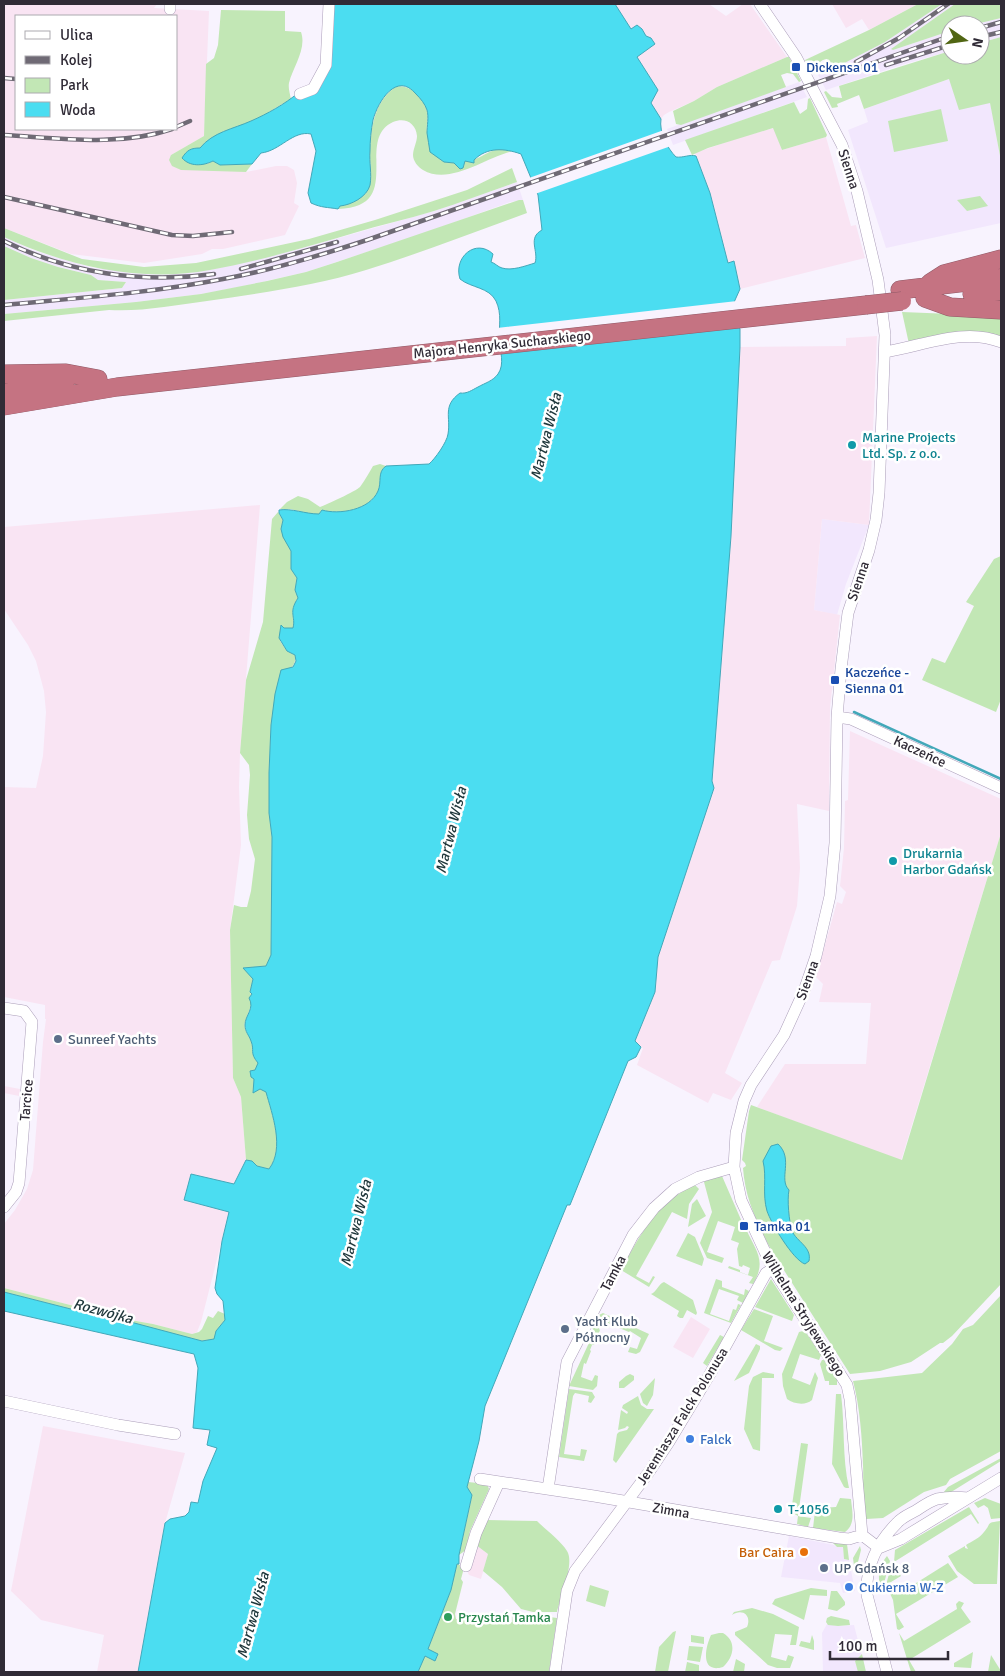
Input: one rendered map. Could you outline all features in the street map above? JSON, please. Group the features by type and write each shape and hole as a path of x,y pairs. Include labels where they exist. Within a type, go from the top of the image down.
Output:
{"highway":[{"path":"1001,258 944,274 924,293 950,307 1001,310"},
{"name":"Majora Henryka Sucharskiego","path":"4,393 98,379 324,359 901,296 1001,278"},
{"name":"Majora Henryka Sucharskiego","path":"924,293 1001,291"},
{"name":"Majora Henryka Sucharskiego","path":"4,406 116,387 324,359"},
{"path":"4,374 66,373 98,379"},
{"path":"4,413 23,402"}],"street":[{"path":"300,94 313,89 326,65 329,4"},
{"name":"Sienna","path":"734,1167 736,1133 744,1101 750,1085 762,1065 775,1049 797,1008 813,965 830,896 834,866 837,718 848,613 869,550 876,520 879,493 885,352 878,280 857,191 842,145 796,57 760,4"},
{"path":"885,352 966,336 988,338 1001,342"},
{"name":"Kaczeńce","path":"837,718 851,720 1001,788"},
{"name":"Tarcice","path":"4,1008 24,1012 32,1022 19,1182 16,1192 4,1207"},
{"name":"Wilhelma Stryjewskiego","path":"734,1167 741,1200 753,1229 774,1269 847,1385 850,1399 862,1535"},
{"name":"Tamka","path":"548,1489 567,1362 634,1235 654,1208 675,1189 699,1177 734,1167"},
{"name":"Jeremiasza Falck Polonusa","path":"555,1672 567,1591 575,1571 627,1502 672,1436 710,1374 766,1274 774,1269"},
{"path":"4,1401 118,1426 175,1434"},
{"path":"879,1548 901,1539 1001,1478"},
{"name":"Zimna","path":"480,1479 839,1538 862,1535"},
{"path":"466,1566 476,1532 499,1482"},
{"path":"887,1672 867,1595 866,1583 869,1566 879,1548 899,1521 937,1499 968,1498"},
{"path":"862,1535 879,1548"}],"shaded area":[{"path":"4,4 157,4 154,8 209,11 204,136 171,155 246,172 276,166 287,166 294,170 297,183 294,203 299,206 285,235 223,249 212,249 202,254 144,263 71,254 4,228"},
{"path":"615,4 709,4 726,16 743,4 750,4 787,57 717,87 694,101 669,112 661,119 651,103 658,90 637,57 655,44 646,36 642,29 631,29"},
{"path":"832,4 918,4 869,30 862,19 846,28"},
{"path":"942,4 955,4 892,49 940,34 940,54 826,90 818,75 885,42"},
{"path":"1001,18 1001,37 990,40 990,21"},
{"path":"949,79 990,102 1001,161 1001,223 886,248 848,130 868,122 864,109"},
{"path":"799,82 807,97 673,145 667,129"},
{"path":"774,128 782,150 826,137 851,226 856,225 865,258 740,289 734,261 728,263 710,193 695,153"},
{"path":"517,182 523,200 510,202 425,233 306,272 201,294 4,314 4,300 122,288 126,282 98,280 91,275 31,258 4,246 4,237 32,250 93,268 178,274 209,270 300,249 434,211"},
{"path":"877,336 869,525 822,519 814,610 840,615 830,708 829,811 797,804 800,868 797,906 780,960 772,961 725,1073 742,1083 731,1100 713,1093 708,1103 637,1065 643,1048 635,1042 655,992 658,957 714,788 712,781 731,536 740,347 846,346 846,338"},
{"name":"Sunreef Yachts","path":"260,505 240,753 241,845 230,930 233,1078 241,1097 246,1160 234,1184 191,1174 185,1200 229,1212 201,1322 197,1332 192,1334 4,1288 4,1224 15,1210 27,1189 33,1170 46,1019 45,1005 4,997 4,787 36,788 43,756 46,712 44,691 36,661 28,645 4,609 4,527"},
{"path":"822,519 869,525 846,584 837,615 814,610"},
{"path":"850,731 1001,799 1001,833 901,1161 757,1107 785,1064 866,1064 871,1003 819,1002 823,984 816,977 837,902 842,904 846,892 840,886 844,848 845,801 848,800"},
{"path":"4,1086 20,1089 19,1096 4,1093"},
{"path":"691,1317 710,1329 693,1358 673,1347"},
{"path":"43,1426 185,1453 165,1523 138,1672 97,1672 104,1635 41,1620 11,1591"},
{"path":"789,1536 837,1547 843,1546 844,1559 849,1560 855,1591 843,1593 840,1583 781,1577"},
{"path":"476,1545 488,1554 481,1579 468,1573"},
{"path":"827,1624 838,1626 854,1625 866,1672 823,1672 822,1633"}],"green space":[{"path":"918,4 942,4 885,42 831,70 827,59 819,64 817,74 813,73 805,60 869,30"},
{"path":"955,4 1001,4 1001,18 990,21 990,15 940,15 940,34 893,50 891,49"},
{"path":"221,10 285,11 285,31 301,32 302,38 301,51 289,83 291,99 257,119 211,138 200,148 193,148 207,164 213,161 220,165 252,164 246,172 181,170 172,166 169,160 171,155 204,136 206,64 214,58 218,45"},
{"path":"1001,37 1001,161 990,103 959,110 949,79 864,109 859,95 837,104 838,107 832,108 824,92 826,91 832,97 842,98 839,86 940,54 940,65 990,65 990,40"},
{"path":"789,57 801,81 799,82 793,74 781,75 786,87 681,125 676,124 673,111 717,87"},
{"path":"397,86 412,90 423,101 428,113 427,129 429,138 435,152 443,161 454,163 458,167 463,168 465,161 478,158 498,149 513,151 456,173 434,174 421,169 413,157 417,136 415,128 406,121 393,122 382,131 378,143 375,185 370,197 358,205 338,209 340,206 359,199 367,191 371,174 370,156 373,123 379,106"},
{"path":"810,98 827,135 826,137 782,150 773,128 708,148 692,155 685,140 794,102 800,114 807,109 808,99"},
{"path":"941,109 948,141 894,152 888,121"},
{"path":"512,168 517,182 455,204 283,253 184,274 131,273 78,264 4,237 4,228 82,259 144,267 196,263 309,239 375,220 467,190"},
{"path":"980,196 988,206 967,211 957,200"},
{"path":"523,200 527,213 407,257 347,276 267,292 158,308 109,310 4,321 4,314 201,294 306,272"},
{"path":"4,246 58,267 91,275 98,280 126,282 122,288 4,300"},
{"path":"902,312 1001,316 1001,338 978,332 966,332 944,335 909,344"},
{"path":"380,464 386,466 381,474 378,491 368,503 361,507 337,512 322,510 319,514 280,509 287,502 298,496 308,499 320,507 328,504 360,487 373,466"},
{"path":"278,512 283,520 281,529 291,551 291,569 297,578 295,590 298,598 293,607 293,628 281,626 280,641 287,651 295,655 295,659 291,668 279,678 271,725 269,813 272,837 271,955 266,966 244,968 253,979 250,992 251,1004 245,1022 245,1030 258,1063 253,1092 260,1089 266,1091 276,1131 276,1151 269,1169 257,1166 252,1161 246,1160 241,1097 233,1078 230,930 234,905 247,907 255,859 249,839 247,815 249,765 240,753 246,680 263,622 272,519"},
{"path":"1001,556 1001,699 996,712 922,680 932,658 945,663 974,606 966,602 994,559"},
{"path":"1001,833 1001,1284 952,1336 943,1343 940,1343 911,1362 880,1371 850,1374 773,1253 753,1212 744,1179 743,1168 746,1166 742,1160 749,1111 751,1105 902,1160"},
{"path":"722,1176 741,1223 744,1229 746,1229 760,1262 753,1284 749,1283 753,1277 728,1268 729,1266 748,1275 750,1268 743,1265 742,1267 739,1266 737,1249 739,1243 731,1240 735,1227 718,1221 707,1252 724,1258 722,1263 707,1258 700,1243 712,1212 704,1182"},
{"path":"695,1185 699,1189 689,1204 687,1219 672,1212 636,1276 649,1283 653,1276 655,1277 649,1287 621,1270 643,1232 660,1210 670,1200"},
{"path":"697,1199 706,1216 688,1227 692,1204"},
{"path":"688,1233 695,1237 704,1259 702,1266 676,1256"},
{"path":"716,1279 722,1281 722,1287 744,1295 745,1289 749,1291 743,1303 737,1300 739,1296 719,1289 710,1314 729,1321 733,1309 736,1310 738,1304 741,1305 731,1323 704,1313"},
{"path":"771,1279 794,1315 792,1321 755,1307"},
{"path":"664,1282 693,1300 696,1315 687,1310 683,1318 680,1318 677,1316 679,1311 651,1294"},
{"path":"4,1288 117,1317 110,1319 4,1292"},
{"path":"1001,1295 1001,1451 950,1479 946,1485 924,1492 883,1518 866,1519 863,1499 860,1423 853,1381 922,1373 952,1344 963,1329 973,1325"},
{"path":"754,1309 773,1316 764,1341 783,1348 780,1351 741,1330"},
{"path":"218,1311 225,1314 225,1320 216,1331 215,1339 202,1341 125,1322 125,1319 192,1334 199,1332 208,1316 213,1318"},
{"path":"603,1313 649,1334 640,1352 636,1354 628,1352 630,1347 637,1349 641,1338 630,1331 602,1321 586,1364 584,1363 581,1377 592,1381 595,1375 598,1376 597,1386 593,1390 569,1386 594,1332 592,1327 599,1315"},
{"path":"803,1331 821,1355 819,1360 800,1354 792,1378 810,1385 815,1372 818,1378 812,1400 800,1404 787,1399 782,1374 799,1332"},
{"path":"720,1335 724,1337 707,1366 703,1363"},
{"path":"756,1344 760,1346 760,1349 749,1373 734,1381"},
{"path":"824,1360 837,1380 837,1385 829,1385 829,1381 825,1381 820,1364"},
{"path":"763,1372 774,1374 774,1378 762,1378 760,1451 753,1449 744,1429 749,1386 753,1377"},
{"path":"630,1374 634,1376 634,1380 624,1388 619,1388 619,1382"},
{"path":"655,1378 653,1395 647,1406 643,1403 640,1394"},
{"path":"569,1389 592,1392 595,1397 591,1403 588,1402 589,1396 575,1393 573,1396 564,1454 580,1456 581,1449 587,1450 584,1461 559,1457"},
{"path":"836,1394 841,1394 845,1465 849,1488 844,1487 832,1464"},
{"path":"638,1396 641,1405 647,1409 654,1409 616,1463 613,1460 617,1434 627,1430 629,1427 618,1430 621,1410 627,1414 628,1412 622,1408 623,1405"},
{"path":"801,1443 808,1444 798,1516 791,1512"},
{"path":"1001,1458 1001,1461 948,1494 943,1493 948,1487"},
{"path":"468,1482 487,1484 489,1489 470,1531 466,1550 459,1555 472,1496 467,1487"},
{"path":"840,1498 851,1499 852,1521 848,1529 845,1532 813,1528 815,1511 820,1508 836,1507"},
{"path":"985,1498 1001,1504 1001,1518 991,1519 988,1508 984,1505 978,1508 974,1503"},
{"path":"969,1507 978,1524 971,1514 894,1562 895,1550"},
{"path":"798,1516 811,1518 808,1527 797,1524"},
{"path":"487,1520 537,1521 564,1547 569,1557 569,1564 557,1612 533,1612 521,1609 502,1587 483,1571 488,1554 476,1545"},
{"path":"1000,1521 997,1584 974,1584 957,1571 948,1556 965,1546 968,1549 966,1545 980,1536 989,1524"},
{"path":"833,1543 847,1544 849,1560 844,1559 843,1547 837,1547"},
{"path":"860,1546 861,1550 855,1574 853,1558"},
{"path":"887,1556 890,1561 883,1587 880,1588 879,1571"},
{"path":"457,1563 464,1568 461,1579 463,1582 455,1614 456,1619 512,1622 513,1612 557,1618 549,1672 418,1672 425,1656 435,1661 438,1655 428,1649 451,1590"},
{"path":"892,1563 901,1576 886,1585"},
{"path":"948,1563 958,1577 896,1614 904,1627 899,1630 897,1629 893,1600 887,1587 890,1586 897,1595"},
{"path":"590,1585 609,1591 605,1607 586,1601"},
{"path":"811,1588 827,1590 827,1596 810,1595 804,1620 772,1604 775,1599"},
{"path":"831,1591 837,1591 845,1602 845,1605 837,1611 828,1609"},
{"path":"959,1601 964,1603 961,1608 971,1622 909,1660 916,1672 911,1672 899,1633 904,1641 957,1609 956,1604"},
{"path":"752,1608 773,1614 799,1627 796,1645 790,1645 792,1635 775,1634 771,1657 786,1661 788,1655 794,1657 790,1668 777,1668 768,1665 735,1635 735,1632 747,1627 748,1619 745,1614 739,1612 732,1615 734,1612"},
{"path":"831,1616 849,1620 850,1625 828,1625 826,1622 827,1618"},
{"path":"676,1631 668,1672 655,1672 659,1647"},
{"path":"723,1633 730,1640 732,1654 723,1667 716,1668 711,1667 708,1663 706,1653 711,1635"},
{"path":"691,1635 704,1637 704,1644 691,1642"},
{"path":"812,1635 814,1650 799,1646 801,1641 810,1643"},
{"path":"689,1646 703,1647 700,1662 687,1660"},
{"path":"973,1652 971,1668 954,1667 954,1663"},
{"path":"862,1654 866,1672 858,1672 855,1661"},
{"path":"991,1655 1001,1671 1001,1672 988,1672"},
{"path":"736,1659 745,1664 744,1672 733,1672"},
{"path":"687,1662 699,1665 699,1672 685,1672"}],"water":[{"name":"Martwa Wisła","path":"330,4 615,4 631,29 637,25 655,44 637,57 658,90 651,103 661,119 662,134 676,157 696,156 710,193 728,263 734,261 740,289 731,309 740,329 740,347 731,536 712,781 714,788 658,957 655,992 635,1041 641,1047 636,1057 628,1061 570,1205 567,1205 485,1406 479,1441 467,1487 472,1495 459,1555 459,1564 457,1564 451,1590 428,1649 438,1654 435,1661 425,1656 418,1672 138,1672 165,1523 170,1519 185,1516 189,1512 191,1502 198,1503 203,1481 217,1448 207,1445 210,1430 193,1428 198,1368 194,1354 4,1311 4,1292 202,1341 214,1339 216,1331 225,1320 223,1301 215,1288 222,1241 229,1212 184,1200 191,1174 234,1184 246,1160 252,1161 257,1166 269,1169 274,1161 276,1151 276,1131 266,1092 260,1089 253,1093 254,1079 251,1077 250,1071 255,1070 258,1063 253,1054 252,1044 245,1025 251,1005 249,998 252,994 250,992 253,979 243,968 266,966 271,955 272,837 269,813 269,773 271,725 275,694 281,670 293,667 296,661 295,655 287,651 279,638 281,625 284,628 293,628 293,607 298,598 295,590 297,578 291,569 291,551 283,537 281,529 283,520 279,510 319,514 322,510 337,512 353,510 368,503 374,497 379,488 383,468 386,466 429,464 431,462 447,437 449,428 448,412 451,402 460,393 469,392 489,382 498,374 501,366 500,315 498,306 493,296 489,293 460,279 459,271 463,257 473,249 480,248 493,254 491,262 502,268 514,269 535,263 534,241 535,237 542,230 538,195 521,154 502,150 490,151 479,156 474,160 474,163 465,161 463,168 460,169 454,163 444,162 430,152 427,133 428,113 425,106 420,98 409,88 402,86 395,87 389,91 379,105 373,120 370,143 371,181 366,193 358,200 340,206 338,209 321,207 311,203 308,193 316,151 311,134 298,135 274,149 261,153 252,164 220,165 213,161 197,165 189,163 182,158 188,151 200,148 211,138 263,115 282,105 298,93 299,96 328,66"},
{"path":"778,1144 783,1150 786,1162 785,1180 789,1190 788,1199 792,1231 806,1248 809,1256 809,1261 805,1264 795,1256 783,1240 767,1211 763,1161 771,1146"}],"pier":[{"path":"664,130 671,146 535,194 529,178"},
{"path":"737,301 734,309 741,325 497,339 497,328"}],"waterway":[{"path":"854,712 1001,779"}],"railway":[{"path":"856,62 899,38 948,4"},
{"path":"990,25 1001,22"},
{"path":"990,35 1001,32"},
{"path":"4,305 169,288 242,275 297,262 370,239 940,40"},
{"path":"886,65 940,48"},
{"path":"4,78 15,79"},
{"path":"178,126 190,121"},
{"path":"4,135 110,140 152,135 169,130"},
{"path":"4,197 172,235 193,236 232,232"},
{"path":"4,241 54,261 106,273 160,278 214,274"},
{"path":"241,269 337,242"}],"place":[{"name":"Dickensa 01","path":"796,67"},
{"name":"Marine Projects Ltd. Sp. z o.o.","path":"852,445"},
{"name":"Kaczeńce - Sienna 01","path":"835,680"},
{"name":"Drukarnia Harbor Gdańsk","path":"893,861"},
{"name":"Sunreef Yachts","path":"58,1039"},
{"name":"Tamka 01","path":"744,1226"},
{"name":"Yacht Klub Północny","path":"565,1329"},
{"name":"Falck","path":"690,1439"},
{"name":"T-1056","path":"778,1509"},
{"name":"Bar Caira","path":"804,1552"},
{"name":"UP Gdańsk 8","path":"824,1568"},
{"name":"Cukiernia W-Z","path":"849,1587"},
{"name":"Przystań Tamka","path":"448,1617"}],"water label":[{"name":"Rozwójka","path":"103,1311"}]}
